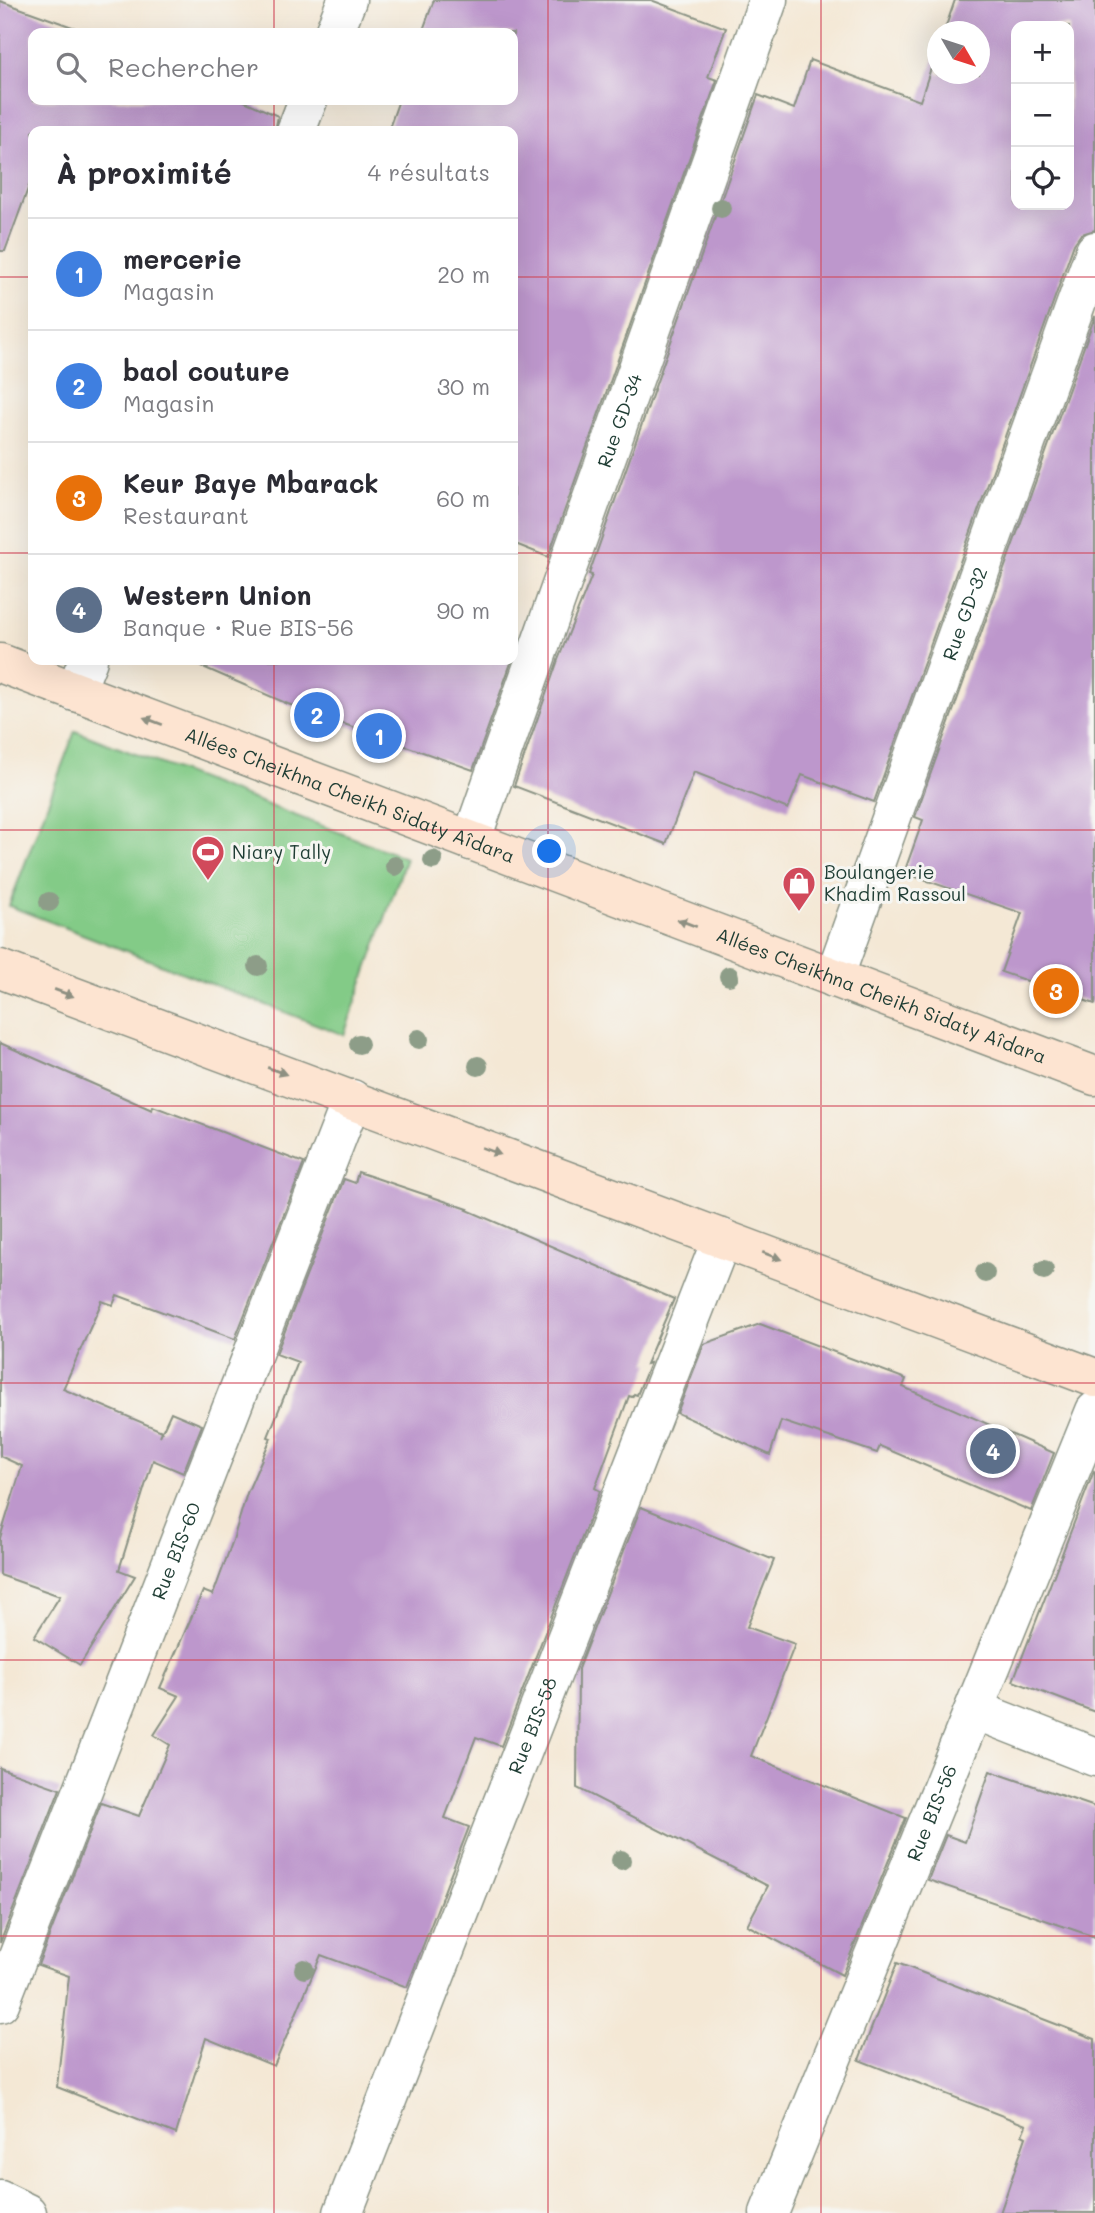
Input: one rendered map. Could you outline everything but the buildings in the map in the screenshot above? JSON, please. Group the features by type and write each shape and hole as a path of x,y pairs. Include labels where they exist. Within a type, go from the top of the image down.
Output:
{"main road":[{"name":"Allées Cheikhna Cheikh Sidaty Aîdara","path":"0,663 81,676 471,841 1095,1076"},
{"path":"0,969 1095,1378"}],"street":[{"path":"336,28 347,0"},
{"name":"Rue GD-34","path":"471,841 768,0"},
{"path":"298,126 306,105"},
{"name":"Rue GD-32","path":"834,978 1095,251"},
{"name":"Rue BIS-60","path":"0,2003 352,1099"},
{"name":"Rue BIS-58","path":"343,2213 722,1238"},
{"name":"Rue BIS-56","path":"769,2213 1095,1411"},
{"path":"975,1710 1095,1757"},
{"path":"0,2200 27,2213"}],"green space":[{"name":"Niary Tally","path":"75,731 406,858 344,1035 9,906"}],"place":[{"name":"baol couture","path":"317,715"},
{"name":"mercerie","path":"379,736"},
{"name":"Niary Tally","path":"208,882"},
{"name":"Boulangerie Khadim Rassoul","path":"799,913"},
{"name":"Keur Baye Mbarack","path":"1056,991"},
{"name":"Western Union","path":"993,1451"}]}
